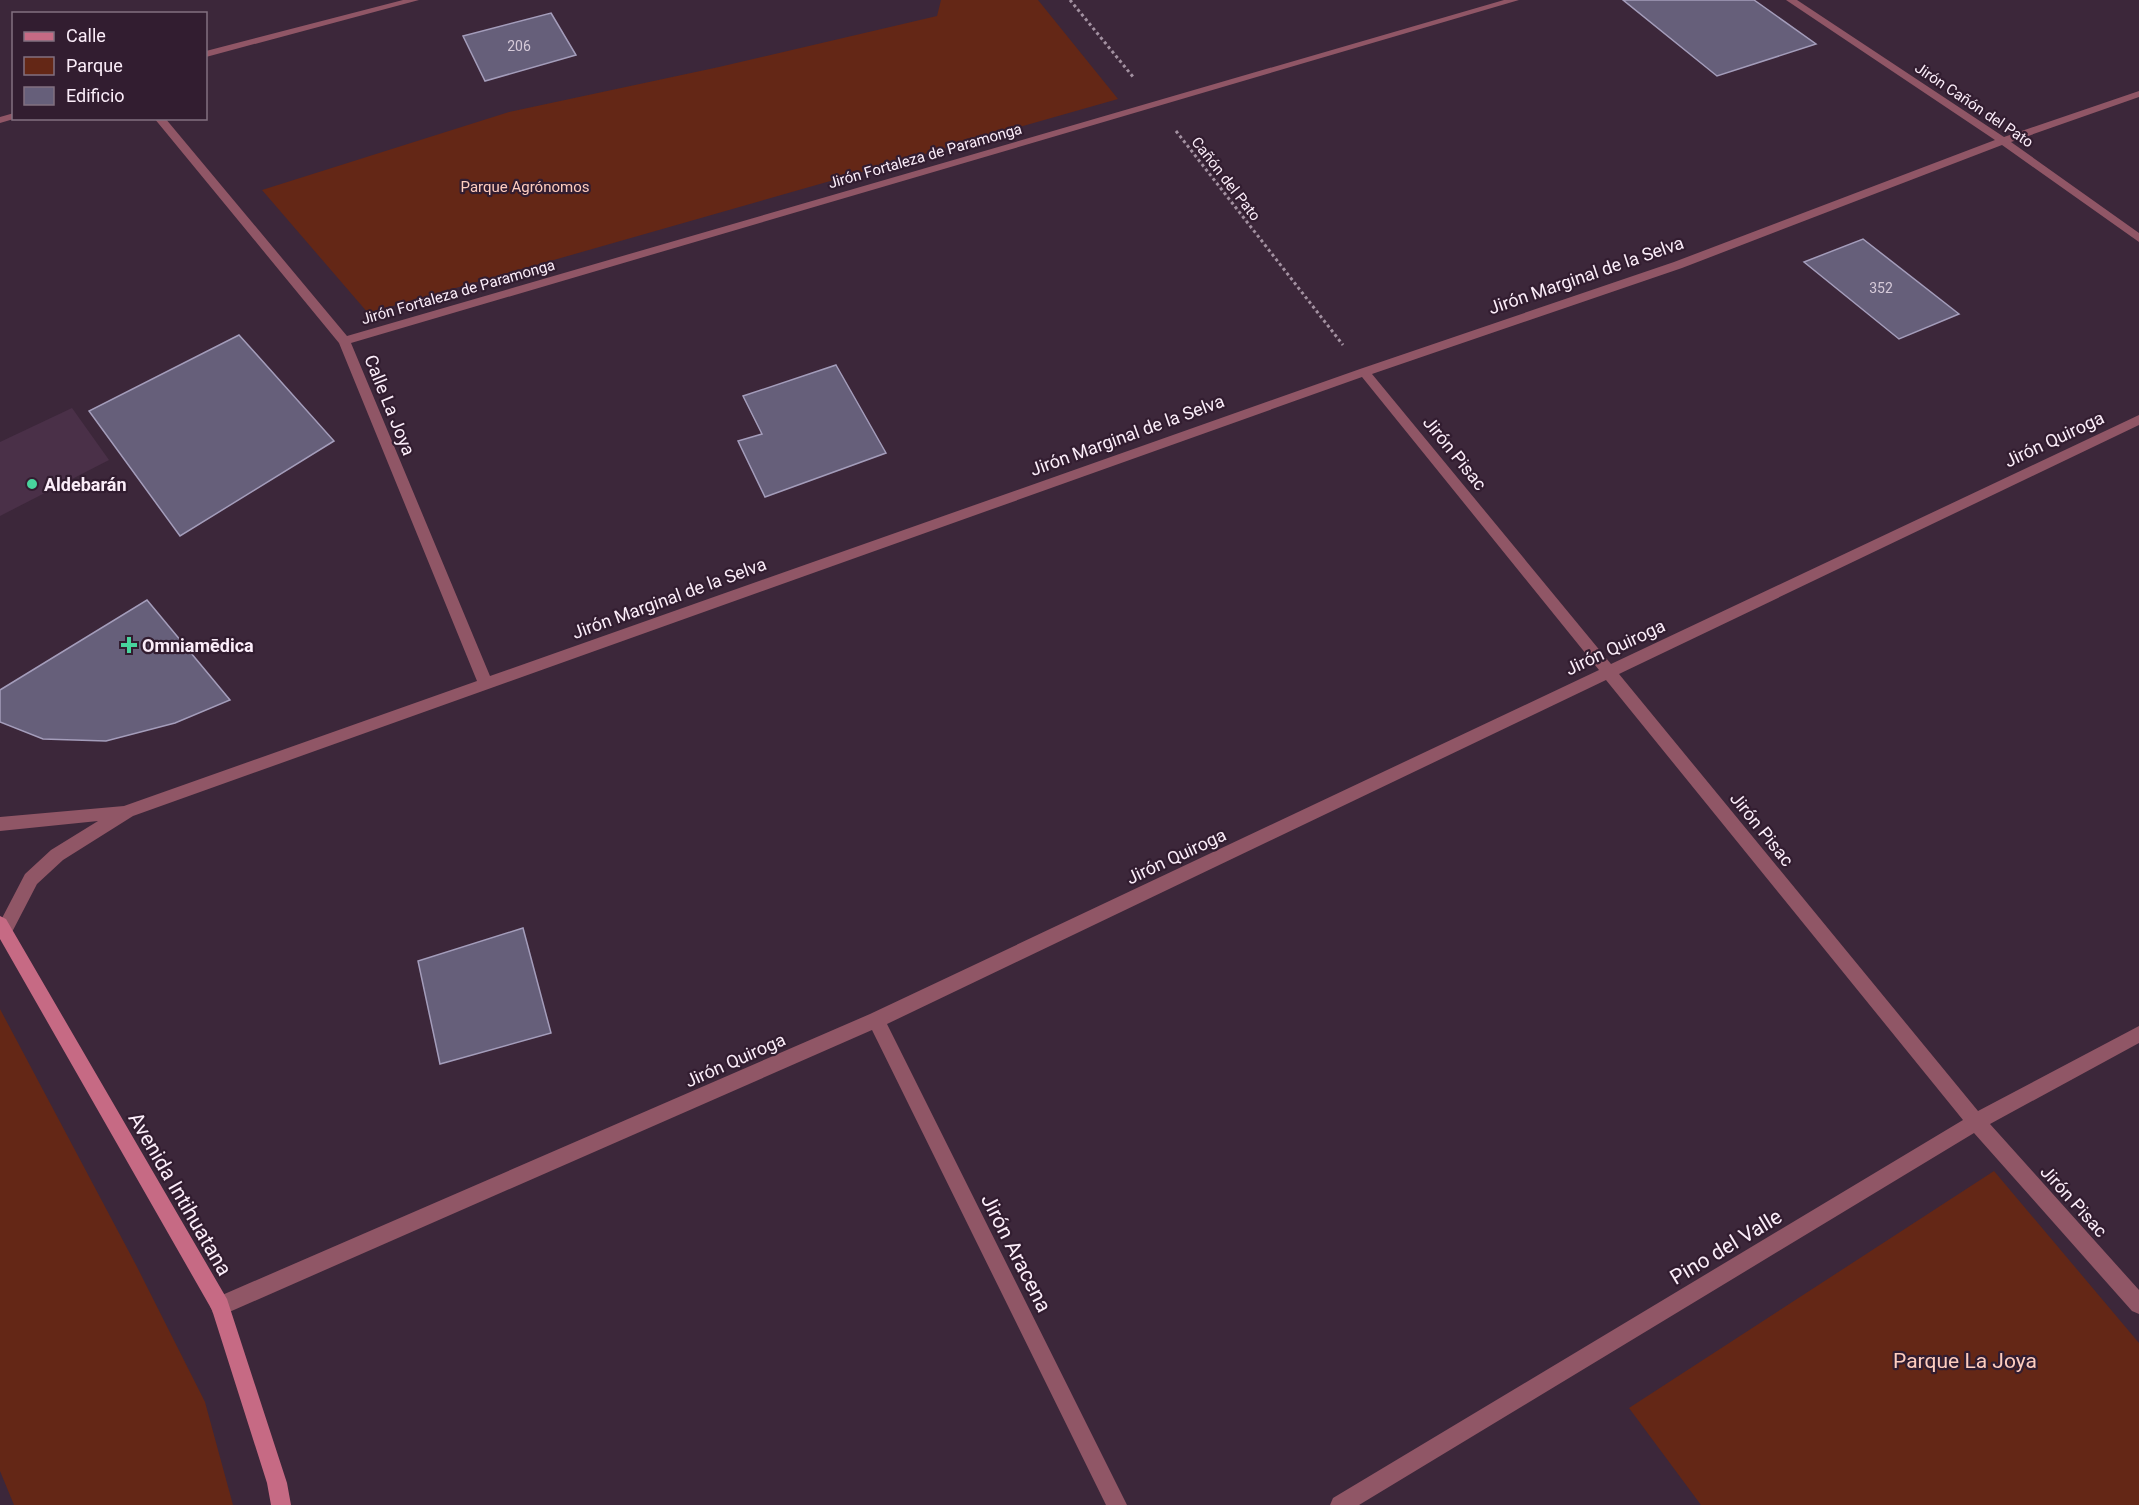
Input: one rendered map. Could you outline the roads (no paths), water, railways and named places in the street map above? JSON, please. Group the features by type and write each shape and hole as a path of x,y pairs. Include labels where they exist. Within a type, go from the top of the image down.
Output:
{"main road":[{"name":"Avenida Intihuatana","path":"2,927 219,1306 277,1483 281,1505"}],"street":[{"path":"207,54 414,0"},
{"name":"Jirón Fortaleza de Paramonga","path":"344,341 1514,0"},
{"name":"Jirón Cañón del Pato","path":"1791,0 2003,141 2139,238"},
{"name":"Jirón Marginal de la Selva","path":"2,927 31,879 57,855 128,811 1364,372 1678,265 2003,141 2139,94"},
{"name":"Calle La Joya","path":"161,120 344,341 486,684"},
{"name":"Jirón Pisac","path":"1364,372 1977,1122 2139,1304"},
{"name":"Jirón Quiroga","path":"219,1306 876,1020 2139,420"},
{"name":"Jirón Marginal de la Selva","path":"0,824 128,811"},
{"name":"Jirón Aracena","path":"876,1020 1117,1505"},
{"name":"Pino del Valle","path":"1340,1505 1977,1122 2139,1034"}],"place":[{"name":"Aldebarán","path":"32,484"},
{"name":"Omniamēdica","path":"129,645"}],"park label":[{"name":"Parque Agrónomos","path":"525,187"},
{"name":"Parque La Joya","path":"1965,1361"}]}
